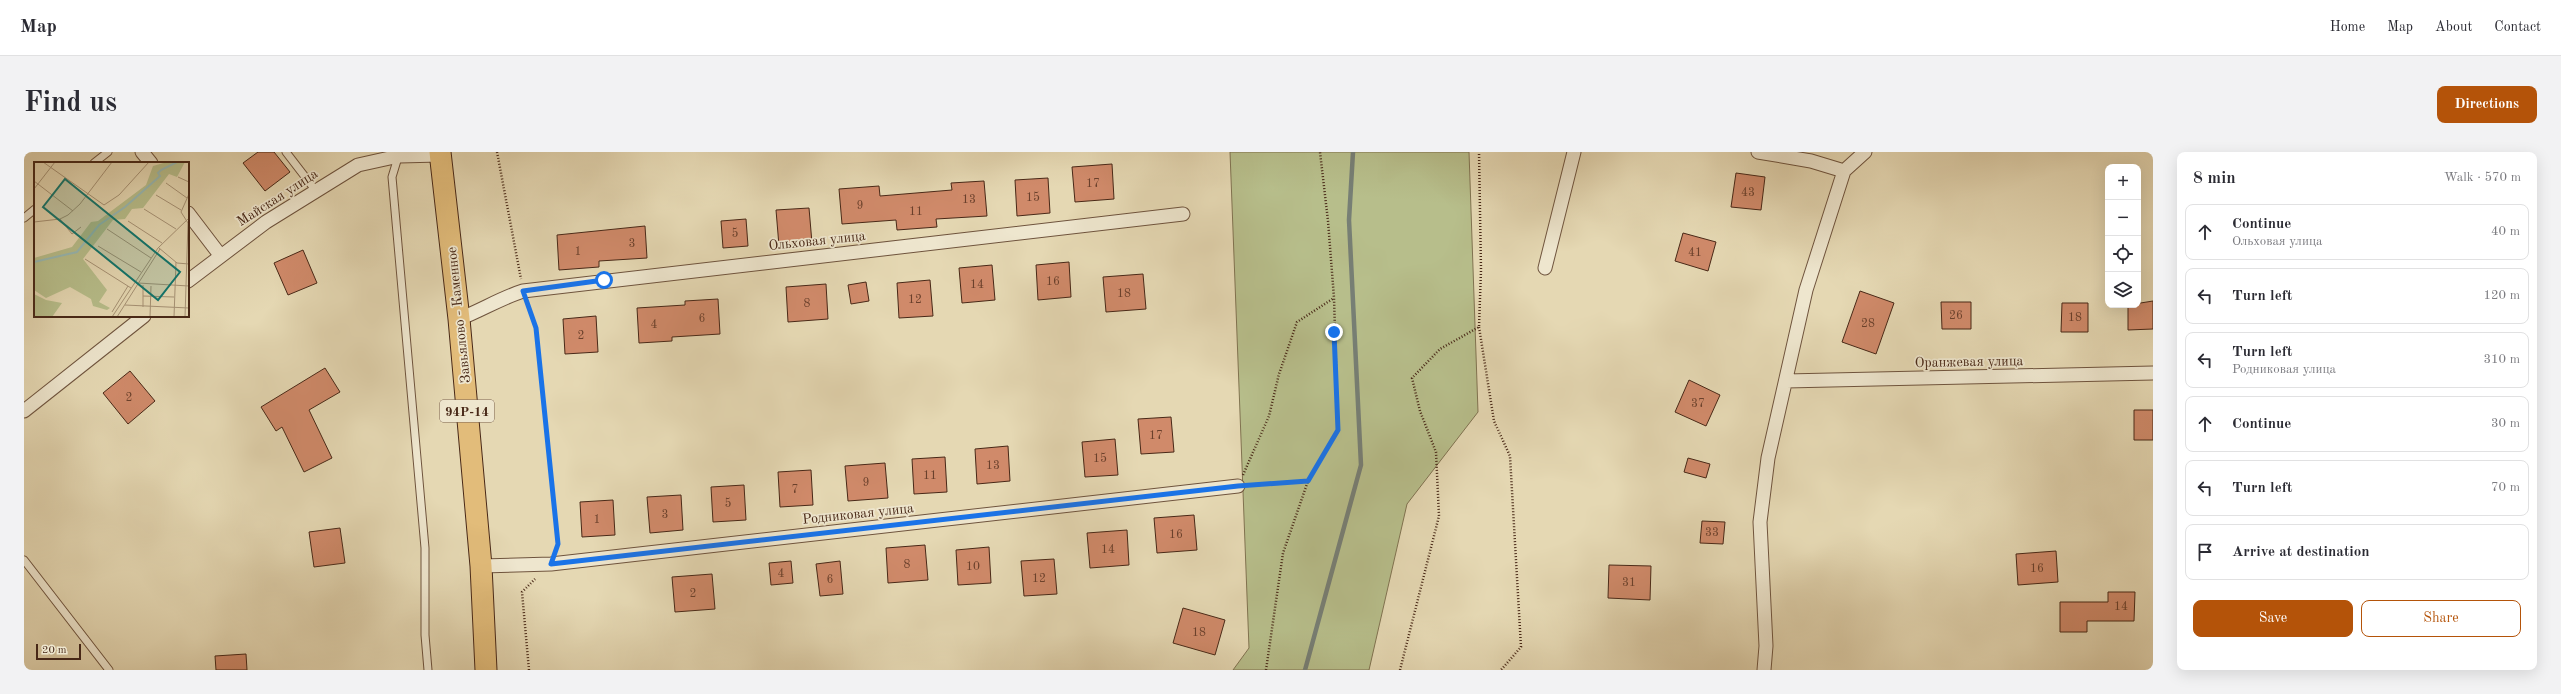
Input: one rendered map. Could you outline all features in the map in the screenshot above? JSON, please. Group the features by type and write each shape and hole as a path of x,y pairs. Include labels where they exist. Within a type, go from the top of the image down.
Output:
{"main road":[{"name":"Завьялово - Каменное","path":"440,154 460,319 481,566 486,670"}],"street":[{"path":"142,152 150,162"},
{"path":"1545,268 1574,152"},
{"path":"1758,152 1811,161 1844,171"},
{"path":"1764,670 1766,646 1760,522 1768,458 1806,290 1844,171 1865,152"},
{"name":"Майская улица","path":"189,280 220,255 266,222 358,165 399,154 440,154"},
{"path":"189,214 220,255"},
{"name":"Ольховая улица","path":"460,319 482,310 499,299 523,291 1183,214"},
{"path":"24,411 143,317"},
{"name":"Оранжевая улица","path":"1786,381 2153,373"},
{"name":"Родниковая улица","path":"481,566 551,564 1238,486"}],"lane":[{"path":"95,162 108,152"},
{"path":"286,152 316,191"},
{"path":"399,154 392,177 426,548 425,635 428,670"},
{"path":"24,218 34,210"},
{"path":"24,560 109,670"}],"path":[{"path":"497,152 523,291 536,328 558,544 551,564 522,592 529,670"},
{"path":"1266,670 1283,553 1308,481 1338,430 1334,298 1328,221 1320,152"},
{"path":"1479,152 1481,270 1479,327 1494,420 1510,456 1520,647 1501,670"},
{"path":"1308,481 1238,486 1269,416 1279,374 1297,322 1334,298"},
{"path":"1400,670 1439,516 1436,452 1420,411 1412,378 1440,349 1479,327"}],"green space":[{"path":"1230,152 1469,152 1478,412 1407,504 1369,670 1233,670 1249,648"}],"building":[{"path":"258,152 274,152 290,172 265,191 243,163"},
{"path":"1112,164 1114,199 1075,202 1072,167"},
{"path":"1736,173 1765,177 1761,210 1731,207"},
{"path":"1048,178 1050,213 1017,216 1015,180"},
{"path":"984,181 987,216 936,219 937,227 897,230 896,220 842,224 839,189 879,186 880,196 952,190 951,183"},
{"path":"809,208 812,243 779,246 776,210"},
{"path":"746,219 748,246 723,248 721,221"},
{"path":"645,226 647,258 599,261 599,267 559,270 557,235"},
{"path":"1683,233 1716,242 1708,271 1675,261"},
{"path":"303,250 317,283 288,295 274,263"},
{"path":"1069,262 1071,297 1038,300 1036,265"},
{"path":"992,265 995,300 962,303 959,268"},
{"path":"1143,274 1146,309 1106,312 1103,277"},
{"path":"930,280 933,316 899,318 897,283"},
{"path":"866,282 869,301 851,304 848,285"},
{"path":"826,284 828,319 788,322 786,287"},
{"path":"1860,291 1894,303 1876,354 1842,342"},
{"path":"718,299 720,334 672,337 672,341 639,343 637,308 685,305 685,301"},
{"path":"2153,301 2153,329 2128,330 2128,308 2141,308 2141,303"},
{"path":"1941,302 1971,302 1971,329 1942,329"},
{"path":"2062,303 2088,303 2088,332 2061,332"},
{"path":"596,316 598,352 565,354 563,319"},
{"path":"325,368 340,392 309,410 332,458 304,472 282,427 276,431 261,407"},
{"path":"130,371 155,401 128,424 103,393"},
{"path":"1689,380 1720,395 1706,426 1675,412"},
{"path":"2134,410 2153,410 2153,440 2134,440"},
{"path":"1171,417 1174,452 1141,454 1138,419"},
{"path":"1115,439 1118,475 1085,477 1082,442"},
{"path":"1008,446 1010,481 977,484 975,449"},
{"path":"945,457 947,492 914,494 912,459"},
{"path":"1688,458 1710,464 1706,478 1684,472"},
{"path":"885,463 888,498 848,501 845,466"},
{"path":"811,470 813,505 780,507 778,472"},
{"path":"744,485 746,520 713,522 711,487"},
{"path":"681,495 683,530 650,533 647,497"},
{"path":"613,500 615,535 582,537 580,502"},
{"path":"1194,515 1197,550 1157,553 1154,518"},
{"path":"1702,521 1725,522 1723,544 1700,543"},
{"path":"340,528 345,563 314,567 309,532"},
{"path":"1127,530 1129,565 1090,568 1087,533"},
{"path":"925,545 928,580 888,583 886,548"},
{"path":"989,547 991,583 958,585 956,550"},
{"path":"2056,551 2058,582 2018,585 2016,554"},
{"path":"1054,559 1057,594 1024,596 1021,561"},
{"path":"791,561 793,583 771,585 769,563"},
{"path":"840,561 843,594 820,596 816,564"},
{"path":"1609,565 1651,566 1650,600 1608,598"},
{"path":"712,574 715,609 675,612 672,577"},
{"path":"2108,592 2135,592 2134,621 2087,621 2087,632 2060,632 2060,602 2108,602"},
{"path":"1183,608 1225,620 1215,655 1173,643"},
{"path":"246,654 247,670 216,670 215,656"}],"waterway":[{"path":"1305,670 1361,465 1349,220 1353,152"}],"route":[{"path":"604,280 523,291 536,328 558,544 551,564 1238,486 1308,481 1338,430 1334,332"}]}
